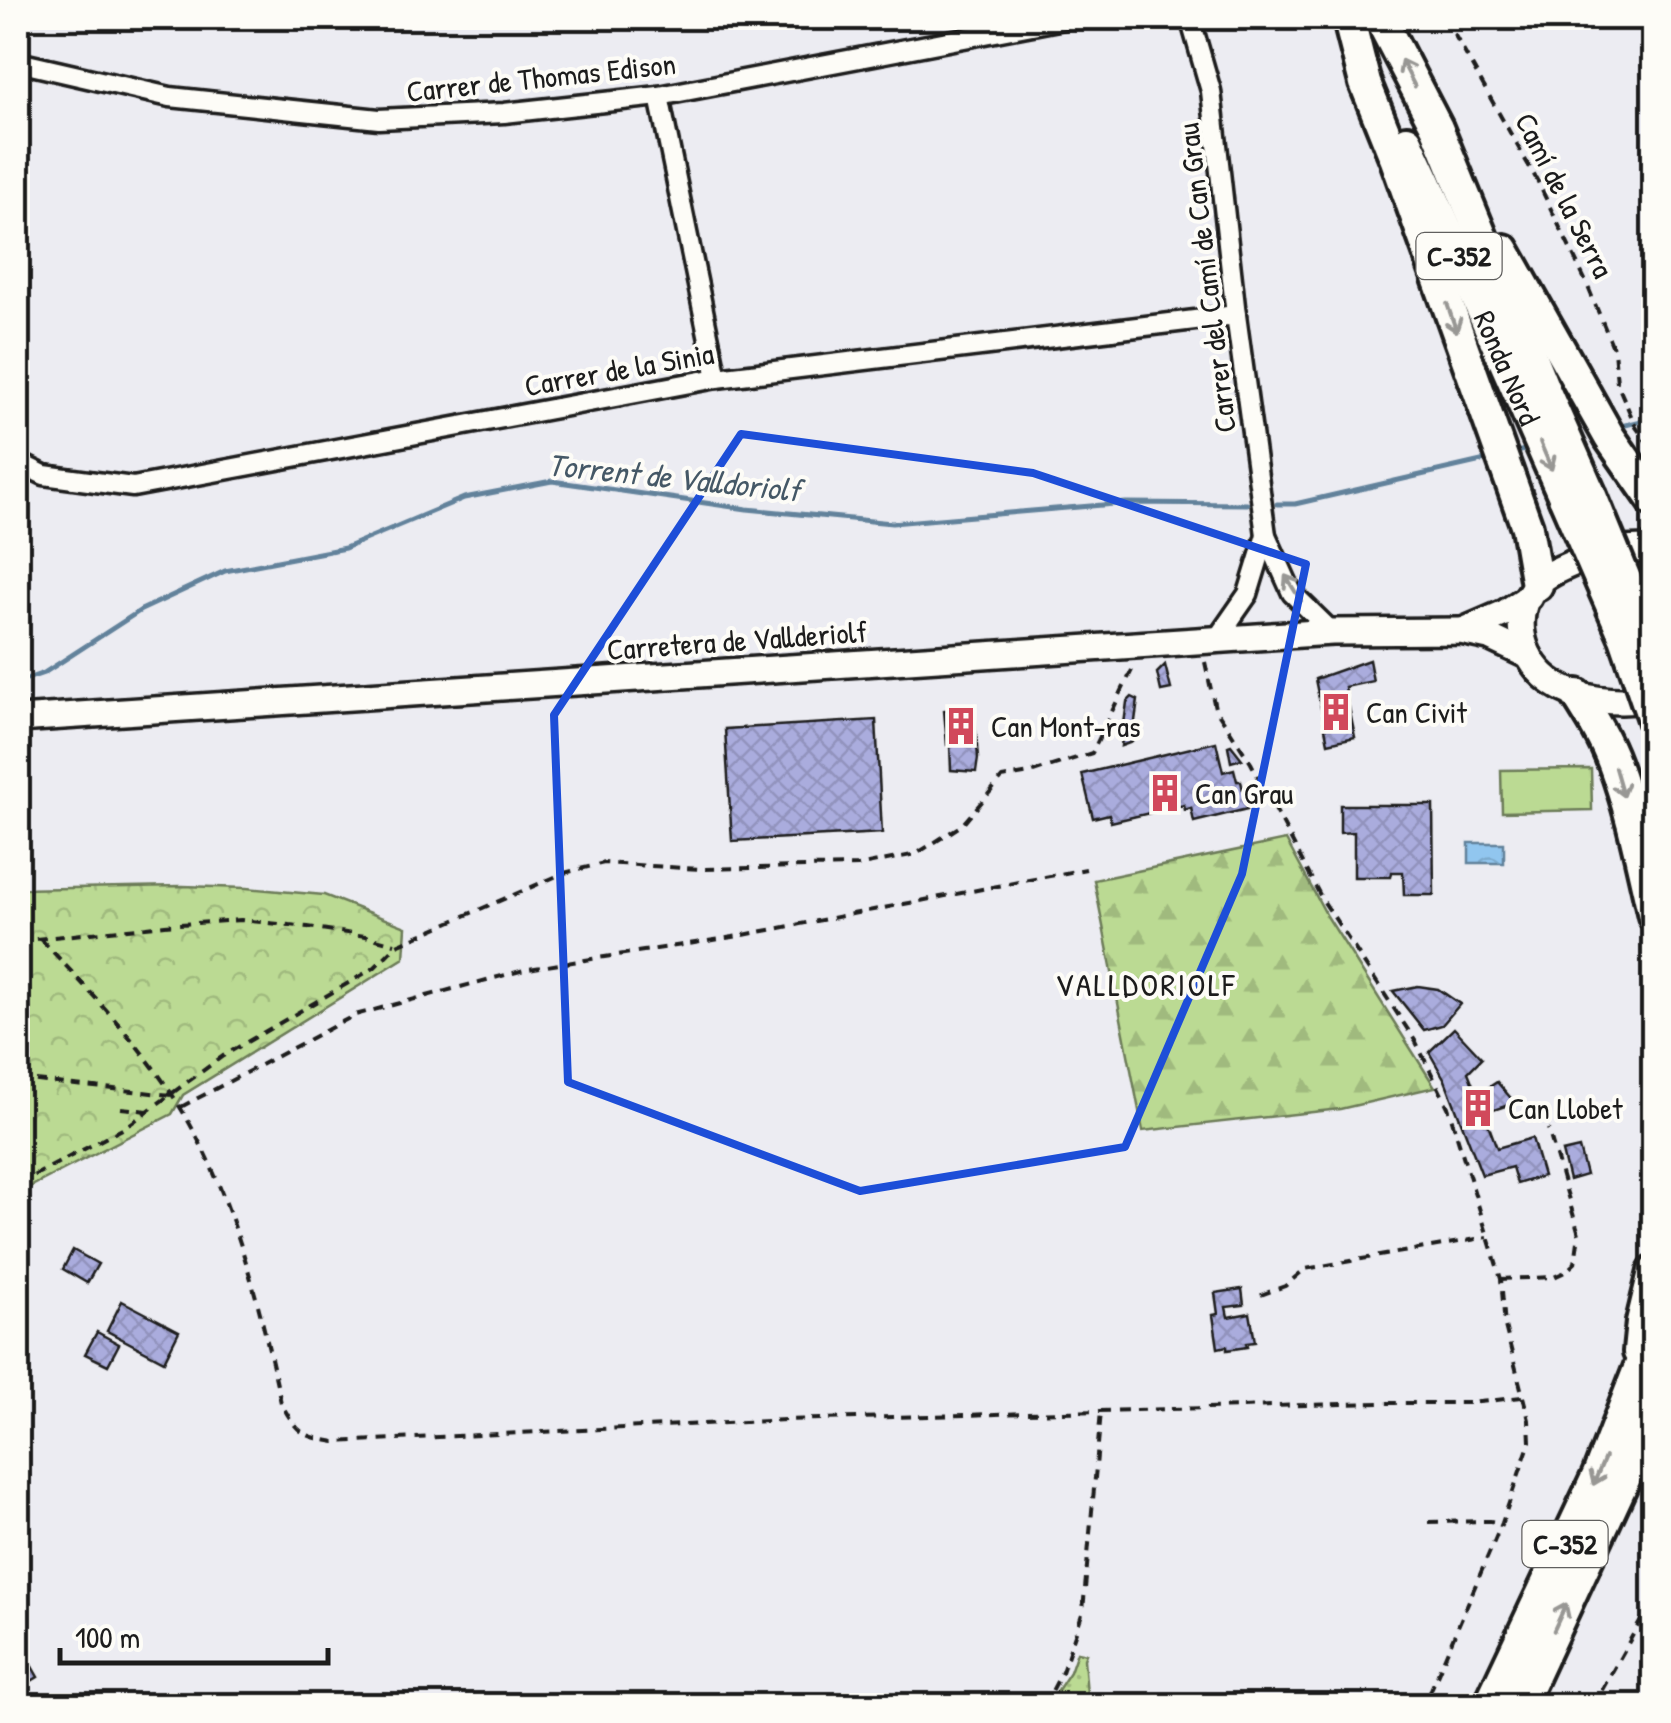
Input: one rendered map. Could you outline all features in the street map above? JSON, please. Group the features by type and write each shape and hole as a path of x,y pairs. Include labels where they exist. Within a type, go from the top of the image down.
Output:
{"highway":[{"name":"Ronda Nord","path":"1380,18 1436,128 1542,388 1654,722"},
{"name":"Ronda Nord","path":"1348,23 1654,650"},
{"path":"1348,23 1364,83 1396,160 1527,527 1533,591"},
{"path":"1436,128 1610,438 1654,501"},
{"path":"1577,695 1596,724 1614,764 1654,916"},
{"path":"1636,1381 1642,1322 1654,1272"},
{"name":"C-352","path":"1489,1706 1598,1476 1654,1330"},
{"name":"C-352","path":"1519,1706 1651,1422"}],"street":[{"name":"Carrer de Thomas Edison","path":"18,62 170,97 380,119 504,113 659,96 1069,18"},
{"name":"Carrer del Camí de Can Grau","path":"1190,18 1211,91 1266,535 1292,593 1332,632"},
{"path":"659,96 717,378"},
{"name":"Carrer de la Sinia","path":"18,462 44,475 133,487 717,378 1236,316"},
{"name":"Carrer del Camí de Can Grau","path":"1209,640 1248,594 1266,535"},
{"name":"Carretera de Vallderiolf","path":"1462,631 1505,613 1560,568 1601,552 1623,548 1654,550"},
{"path":"1529,656 1521,631 1524,605 1533,591"},
{"name":"Carretera de Vallderiolf","path":"18,720 1332,632 1462,631 1489,637 1529,656 1550,681 1577,695"},
{"path":"1577,695 1635,702 1654,698"}],"path":[{"name":"Camí de la Serra","path":"1445,18 1538,182 1614,350 1617,383 1636,427 1654,452"},
{"path":"1209,640 1215,708 1251,763 1322,899 1416,1042 1448,1107 1501,1279 1505,1326 1529,1420 1530,1442 1502,1524 1424,1706"},
{"path":"18,1184 126,1127 223,1056 374,968 397,945 564,873 604,864 700,869 858,866 916,854 962,825 1002,778 1092,752 1130,669 1148,643"},
{"path":"180,1107 355,1015 528,969 732,937 1086,870"},
{"path":"18,941 241,920 346,933 397,945"},
{"path":"41,940 106,1009 180,1107 198,1138 220,1188 250,1278 280,1403 290,1421 307,1437 335,1442 767,1421 1471,1403 1522,1397"},
{"path":"18,1080 170,1095"},
{"path":"121,1108 148,1111"},
{"path":"1501,1279 1554,1277 1575,1263 1579,1234 1548,1129"},
{"path":"1261,1295 1285,1286 1305,1269 1488,1237"},
{"path":"1044,1706 1062,1672 1083,1611 1101,1411"},
{"path":"1429,1522 1502,1524"},
{"path":"1593,1706 1654,1597"}],"highlighted area":[{"path":"741,434 1033,473 1306,564 1242,874 1125,1147 860,1191 568,1082 554,715"}],"green space":[{"path":"1591,769 1592,810 1502,812 1501,770"},
{"path":"1286,840 1327,916 1435,1087 1340,1109 1143,1131 1094,880"},
{"path":"182,886 324,895 406,927 404,958 183,1095 172,1114 18,1193 18,889"},
{"path":"1077,1652 1086,1654 1088,1705 1048,1705 1070,1672"}],"water":[{"path":"1469,843 1504,843 1504,863 1469,863"}],"building":[{"name":"Can Civit","path":"1369,660 1373,681 1345,687 1355,737 1328,743 1315,679"},
{"path":"1165,665 1171,689 1161,691 1157,673"},
{"path":"1132,697 1138,700 1132,742 1121,746 1127,702"},
{"name":"Can Mont-ras","path":"974,707 976,772 951,770 944,710"},
{"path":"876,720 882,833 732,841 725,729"},
{"name":"Can Grau","path":"1216,742 1223,772 1234,769 1237,781 1241,781 1247,809 1194,822 1191,808 1185,810 1184,805 1111,822 1109,814 1093,818 1082,774"},
{"path":"1231,745 1242,759 1231,762"},
{"path":"1340,805 1433,805 1434,895 1404,895 1403,872 1392,872 1391,877 1354,877 1354,832 1340,833"},
{"path":"1418,986 1438,989 1460,1004 1442,1025 1424,1030 1393,991"},
{"name":"Can Llobet","path":"1454,1028 1482,1058 1468,1072 1477,1095 1497,1082 1515,1103 1484,1113 1497,1148 1532,1138 1543,1176 1517,1184 1512,1167 1482,1175 1445,1080 1429,1052"},
{"path":"1579,1148 1586,1175 1569,1180 1562,1152"},
{"path":"73,1250 98,1264 87,1283 63,1269"},
{"path":"1242,1289 1244,1305 1226,1307 1228,1317 1250,1313 1255,1342 1246,1343 1247,1347 1218,1348 1213,1315 1218,1314 1215,1293"},
{"path":"122,1301 179,1331 164,1361 107,1331"},
{"path":"97,1332 119,1344 108,1365 85,1354"},
{"path":"21,1647 38,1677 18,1689 18,1648"}],"waterway":[{"name":"Torrent de Valldoriolf","path":"1617,427 1654,418"},
{"name":"Torrent de Valldoriolf","path":"1512,453 1525,450"},
{"name":"Torrent de Valldoriolf","path":"1277,504 1295,504 1490,459"},
{"name":"Torrent de Valldoriolf","path":"18,682 44,673 141,610 225,571 345,548 464,498 552,481 747,509 892,523 1126,503 1247,504"}],"place":[{"name":"Can Civit","path":"1336,712"},
{"name":"Can Mont-ras","path":"961,726"},
{"name":"Can Grau","path":"1165,793"},
{"name":"Can Llobet","path":"1478,1108"}],"district":[{"name":"VALLDORIOLF","path":"1146,984"}]}
